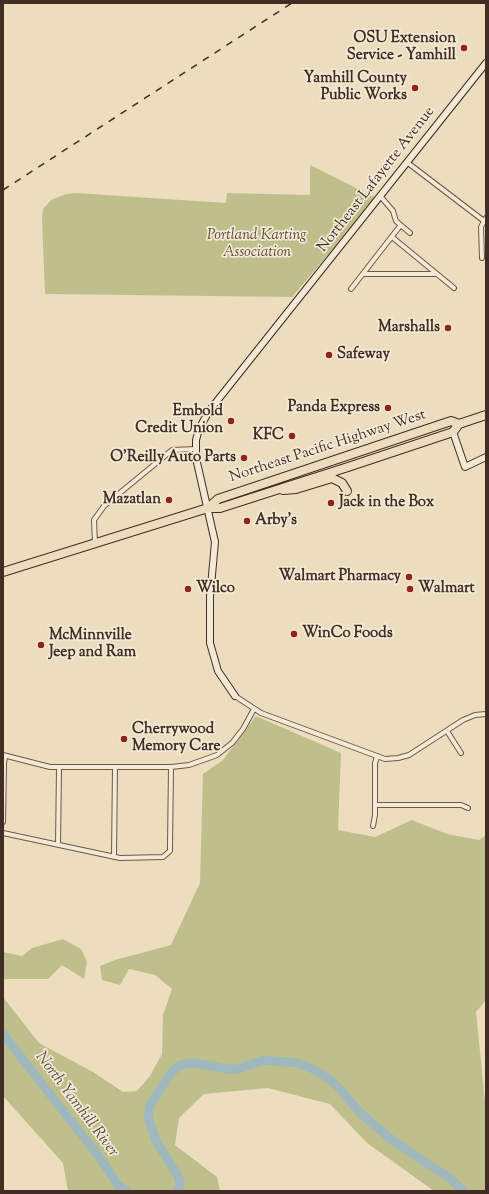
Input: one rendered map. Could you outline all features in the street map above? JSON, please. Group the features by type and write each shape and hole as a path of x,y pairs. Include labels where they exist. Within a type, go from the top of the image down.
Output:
{"highway":[{"name":"Northeast Pacific Highway West","path":"208,508 218,499 382,444 451,421 459,424 486,415"},
{"path":"453,432 459,424"},
{"name":"Northeast Pacific Highway West","path":"3,572 95,545 208,508 220,508 453,432"},
{"path":"348,467 353,459 372,453 382,444"},
{"path":"284,486 293,480 334,466 340,462 341,458"},
{"path":"273,490 296,489 332,478 342,483 347,491"}],"main road":[{"name":"Northeast Lafayette Avenue","path":"235,696 218,671 210,643 210,597 216,542 199,473 196,449 198,429 209,411 381,197 486,63"},
{"path":"453,432 465,467 486,457"}],"street":[{"path":"408,163 485,220 481,227 482,258"},
{"path":"381,197 393,211 396,221 400,226 410,233"},
{"path":"351,289 400,226"},
{"path":"392,237 454,288"},
{"path":"363,274 436,274"},
{"path":"95,545 94,520 104,506 172,450 196,449"},
{"path":"235,696 254,709 377,757 398,758 409,755 468,717 486,714"},
{"path":"3,822 4,755 41,766 60,768 171,767 201,762 216,755 232,743 243,729 254,709"},
{"path":"447,731 461,753"},
{"path":"373,826 375,806 375,763 377,757"},
{"path":"3,833 114,857 155,858 167,854 170,846 171,767"},
{"path":"58,845 60,768"},
{"path":"114,857 115,768"},
{"path":"375,806 461,805 468,808"}],"green space":[{"name":"Portland Karting Association","path":"310,165 376,198 292,297 45,294 42,219 43,209 51,200 66,194 76,193 226,203 227,193 310,195"},
{"path":"256,716 341,753 338,830 375,837 412,820 447,834 479,840 486,835 486,1000 476,1012 486,1111 486,1191 434,1191 367,1143 330,1104 268,1088 204,1094 179,1118 175,1145 217,1177 220,1191 68,1191 63,1163 3,1096 3,997 39,1043 93,1072 123,1092 137,1091 150,1076 162,1054 163,1015 172,989 155,975 129,969 120,985 102,980 100,966 115,960 171,945 200,883 203,774 223,760"},
{"path":"63,939 81,949 87,962 84,979 62,965 48,979 3,979 3,952 22,956 32,948"}],"waterway":[{"name":"North Yamhill River","path":"3,1034 100,1158 118,1185 127,1191"},
{"name":"North Yamhill River","path":"177,1191 180,1188 179,1178 156,1141 148,1117 150,1105 161,1088 171,1073 180,1065 193,1063 228,1069 238,1069 264,1060 297,1063 311,1068 329,1079 341,1090 359,1112 392,1140 451,1179 463,1191"}],"railway":[{"path":"3,190 292,3"}],"place":[{"name":"OSU Extension Service - Yamhill","path":"464,48"},
{"name":"Yamhill County Public Works","path":"415,88"},
{"name":"Marshalls","path":"448,328"},
{"name":"Safeway","path":"329,355"},
{"name":"Panda Express","path":"388,408"},
{"name":"Embold Credit Union","path":"231,421"},
{"name":"KFC","path":"292,436"},
{"name":"O'Reilly Auto Parts","path":"244,458"},
{"name":"Mazatlan","path":"169,500"},
{"name":"Jack in the Box","path":"331,503"},
{"name":"Arby's","path":"247,521"},
{"name":"Walmart Pharmacy","path":"409,577"},
{"name":"Wilco","path":"188,589"},
{"name":"Walmart","path":"410,589"},
{"name":"WinCo Foods","path":"294,634"},
{"name":"McMinnville Jeep and Ram","path":"41,645"},
{"name":"Cherrywood Memory Care","path":"124,739"}]}
